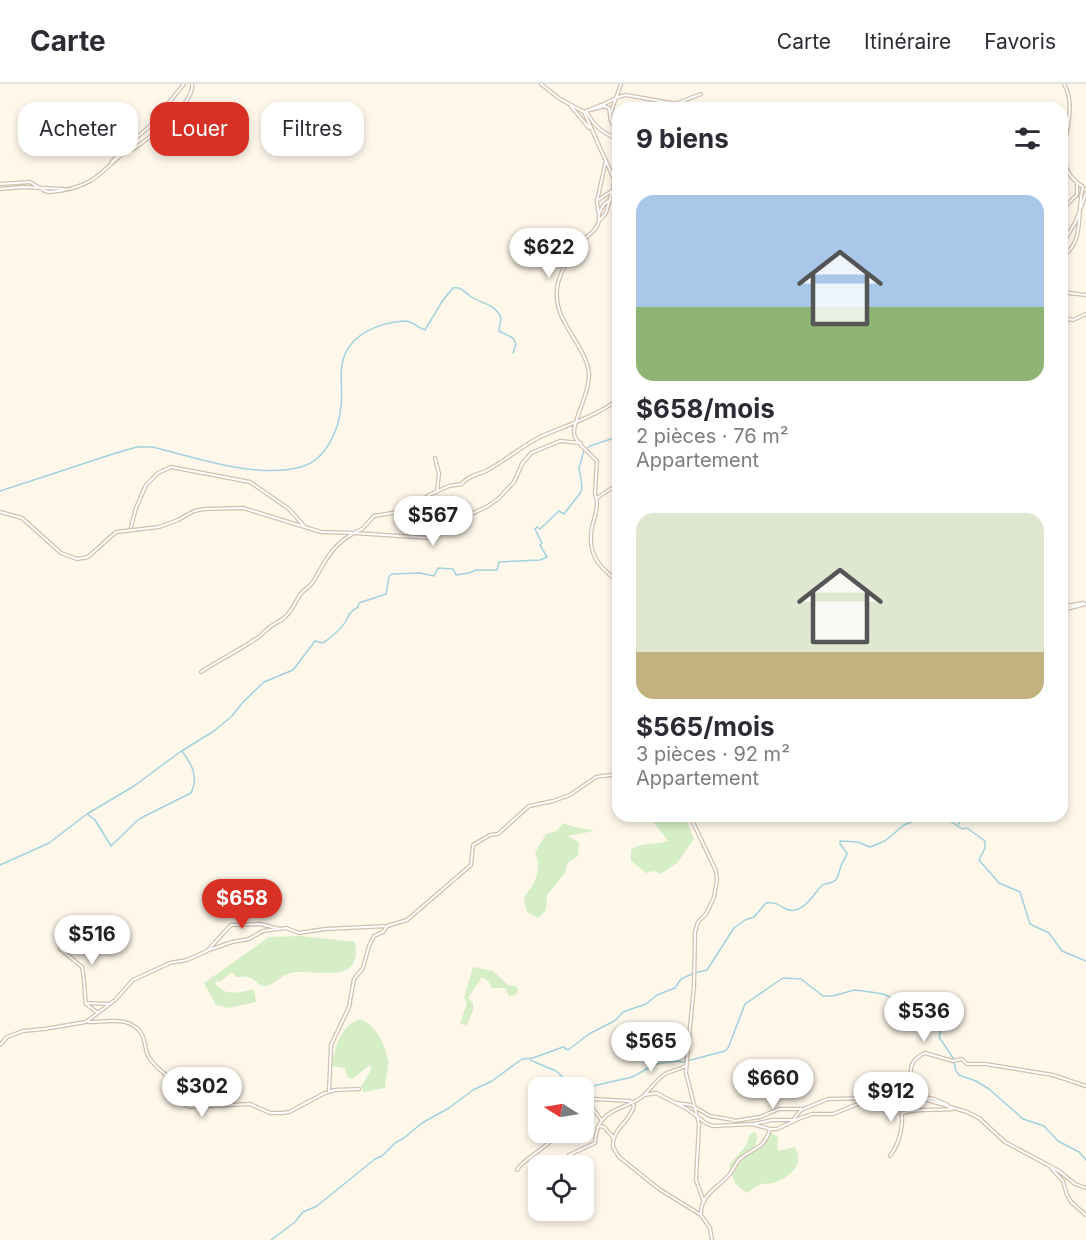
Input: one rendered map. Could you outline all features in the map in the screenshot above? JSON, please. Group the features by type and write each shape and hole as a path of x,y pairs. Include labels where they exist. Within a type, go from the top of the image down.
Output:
{"street":[{"path":"111,165 124,148 149,127 184,84"},
{"path":"0,184 25,181 45,192 69,189 92,180 119,157 168,122 189,99 193,89 192,84"},
{"path":"541,84 569,104 585,111 593,124 612,137"},
{"path":"616,102 621,84"},
{"path":"1064,84 1068,92 1071,114 1068,131"},
{"path":"680,102 701,94"},
{"path":"585,111 618,97 633,96 664,102"},
{"path":"569,104 591,130"},
{"path":"603,105 609,108 612,123"},
{"path":"610,113 612,109"},
{"path":"585,111 591,130 612,173"},
{"path":"599,221 597,201 606,158"},
{"path":"1068,171 1086,191 1068,237"},
{"path":"1068,203 1077,195 1077,183"},
{"path":"0,189 37,187"},
{"path":"1068,253 1079,233 1081,218 1079,199 1083,187"},
{"path":"597,201 612,191"},
{"path":"612,193 606,213 591,234 576,246 558,286 560,318 589,372 587,391 573,426 575,437 597,461 595,494 597,498 592,532 594,557 602,569 612,576"},
{"path":"599,216 601,209 610,199"},
{"path":"1081,218 1086,224"},
{"path":"1068,293 1086,294"},
{"path":"1068,319 1073,320 1086,314"},
{"path":"201,672 284,619 296,605 302,593 313,583 322,562 334,548 362,529 374,516 410,510 437,491 462,484 465,480 543,436 612,404"},
{"path":"0,512 22,518 61,553 77,559 88,557 116,531 166,525 194,511 232,507 248,509 331,534 354,533 430,538 453,523 488,506 498,498 514,482 531,453 560,441 581,443"},
{"path":"435,458 439,474 437,491"},
{"path":"129,529 133,525 136,508 146,486 158,473 171,466 250,483 289,509 307,528"},
{"path":"597,498 612,488"},
{"path":"1068,607 1086,603"},
{"path":"86,1022 110,1004 133,980 170,963 187,960 231,942 249,939 263,931 286,928 299,933 324,929 387,926 406,920 471,865 473,845 490,835 498,834 529,806 570,795 596,777 612,775"},
{"path":"693,822 716,871 717,880 714,897 706,914 698,922 695,932 694,986 686,1073 698,1116 699,1149 696,1180 704,1202"},
{"path":"207,951 231,925 260,924 280,929"},
{"path":"329,1092 332,1045 349,1007 354,979 363,969 374,936 383,932 387,926"},
{"path":"66,930 66,940 60,949 82,967 86,1003"},
{"path":"86,1003 110,1004"},
{"path":"86,1003 98,1013"},
{"path":"0,1045 8,1037 23,1031 118,1020 130,1023 138,1029 142,1035 148,1058 185,1090 183,1101 184,1105 189,1107 250,1104 270,1113 282,1113 329,1092 359,1089"},
{"path":"906,1093 911,1088 910,1068 918,1057 925,1053 956,1061 962,1059 967,1064 985,1064 1053,1076 1086,1086"},
{"path":"569,1155 595,1143 602,1121 619,1107 632,1103 644,1095 664,1075 687,1062"},
{"path":"644,1095 656,1093 714,1126 793,1120 824,1112 833,1114 888,1092 906,1093 979,1118 1005,1142 1050,1166 1075,1184 1086,1188"},
{"path":"890,1156 897,1146 903,1113 901,1102 895,1092"},
{"path":"793,1120 794,1116 804,1109 834,1098 859,1100 867,1096 872,1098"},
{"path":"594,1099 632,1103"},
{"path":"675,1103 685,1102 710,1116 734,1120 760,1117 779,1109 804,1109"},
{"path":"632,1103 634,1107 632,1113 620,1125 614,1137 613,1147 619,1156 659,1189 701,1215 710,1228 712,1240"},
{"path":"903,1113 915,1109 936,1111 954,1108"},
{"path":"594,1112 602,1121"},
{"path":"752,1124 770,1130 798,1119"},
{"path":"734,1120 741,1124"},
{"path":"600,1126 614,1137"},
{"path":"701,1215 701,1208 711,1191 728,1177 739,1160 758,1149 767,1140 770,1130"},
{"path":"517,1170 521,1163 551,1143"},
{"path":"1050,1166 1063,1181 1067,1195 1086,1215"},
{"path":"1077,1208 1086,1208"}],"green space":[{"path":"654,822 687,822 694,839 677,863 661,874 654,871 646,873 631,861 631,850 635,847 668,841"},
{"path":"563,823 594,831 567,836 579,842 578,856 568,862 565,873 547,895 546,910 538,918 528,913 524,901 537,875 538,863 535,853 546,834 557,831"},
{"path":"300,936 355,942 356,956 352,965 336,972 291,973 266,986 248,977 236,977 232,972 221,981 215,982 218,987 232,993 254,989 256,1002 229,1008 216,1005 204,983 269,937"},
{"path":"473,967 493,971 508,985 516,986 518,989 516,995 509,996 505,988 492,988 482,977 468,998 473,1003 473,1010 467,1025 460,1024 467,1003 464,998"},
{"path":"360,1019 375,1030 387,1054 385,1088 363,1092 361,1087 371,1070 370,1065 352,1079 347,1077 345,1068 331,1066 343,1032 353,1022"},
{"path":"769,1131 778,1137 779,1151 795,1147 798,1153 797,1165 785,1177 773,1183 759,1185 746,1193 735,1183 729,1166 744,1149 750,1134 755,1132 758,1137 754,1149 764,1141"}],"waterway":[{"path":"0,491 137,447 153,447 246,469 284,470 310,463 324,451 334,434 340,415 342,365 352,343 367,331 395,322 408,321 425,330 453,288 460,289 495,309 501,318 499,331 513,338 516,344 513,353"},
{"path":"0,865 49,843 87,814 134,786 180,752 214,731 232,716 264,682 293,670 315,641 323,643 336,633 359,603 386,594 389,576 392,574 420,573 434,576 438,568 453,569 456,575 476,570 497,570 499,562 540,560 547,557 535,529 537,527 540,529 559,511 564,514 581,492 579,468 584,450 612,439"},
{"path":"87,814 95,820 111,846 139,819 191,793 194,782 193,771 182,751"},
{"path":"695,973 707,970 734,928 754,917 766,903 774,903 790,910 796,910 806,904 822,885 836,880 847,853 840,841 858,842 870,847 885,841 911,822"},
{"path":"952,822 962,829 967,828 985,841 985,848 979,860 999,883 1020,892 1030,924 1049,933 1062,951 1086,961"},
{"path":"271,1240 295,1222 303,1212 317,1206 422,1123 449,1108 473,1090 492,1081 522,1059 533,1058 563,1047 568,1050 589,1034 616,1020 623,1012 646,1004 657,995 675,988 681,979 692,974"},
{"path":"594,1086 632,1077 656,1064 683,1062 725,1051 745,1004 783,978 801,979 823,996 833,996 854,990 883,994 899,1001 925,1005 943,1021 939,1037 953,1058 959,1075 989,1089 1023,1119 1044,1126 1058,1141 1079,1152 1086,1160"},
{"path":"530,1060 556,1071 563,1077"}]}
